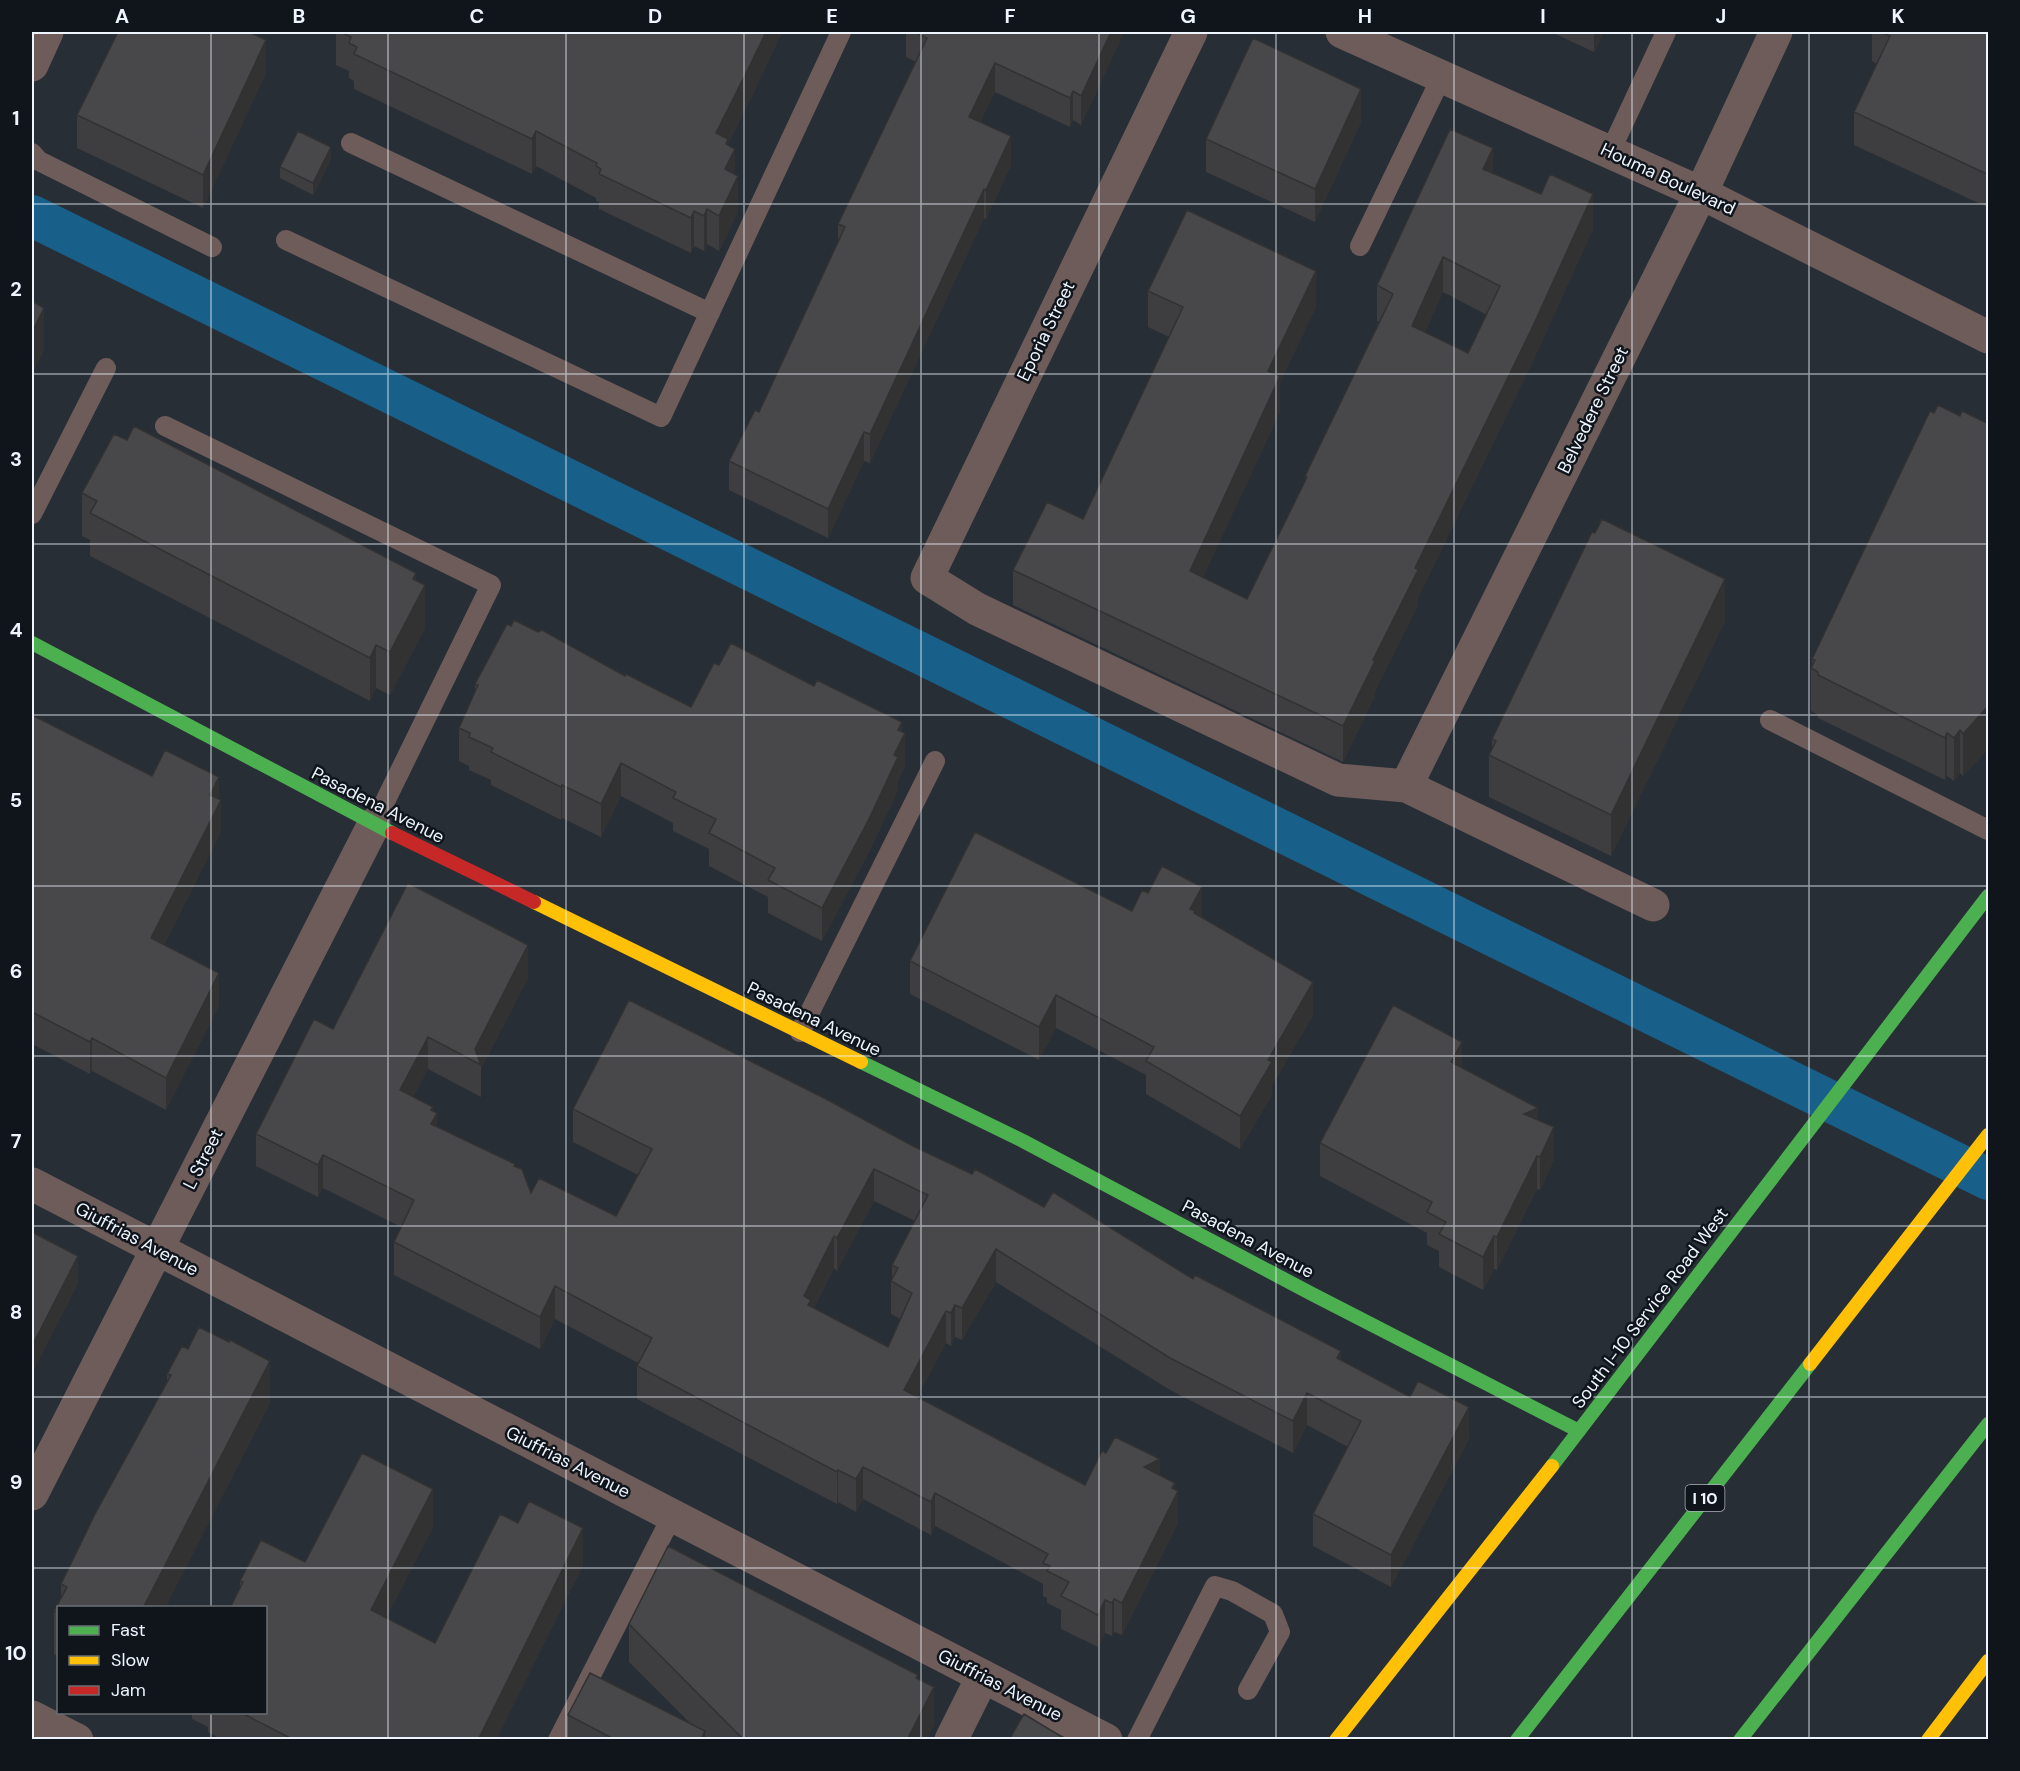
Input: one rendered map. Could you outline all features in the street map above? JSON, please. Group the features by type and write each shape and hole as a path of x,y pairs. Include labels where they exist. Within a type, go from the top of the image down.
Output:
{"main road":[{"name":"Pasadena Avenue","path":"32,643 374,824 1023,1141 1578,1431"},
{"name":"South I-10 Service Road West","path":"1336,1740 1578,1431 1989,896"},
{"name":"I 10","path":"1516,1740 1989,1136"},
{"path":"1740,1740 1989,1424"},
{"path":"1928,1740 1989,1661"}],"street":[{"path":"32,65 47,32"},
{"name":"Eporia Street","path":"1191,32 927,578 977,609 1338,780 1406,786"},
{"name":"Houma Boulevard","path":"1342,32 1701,193 1989,337"},
{"name":"Belvedere Street","path":"1406,786 1701,193 1776,32"},
{"path":"1406,786 1653,905"},
{"name":"L Street","path":"32,1494 374,824"},
{"name":"Giuffrias Avenue","path":"32,1184 1106,1740"},
{"path":"951,1740 983,1676"},
{"path":"32,1717 77,1740"}],"lane":[{"path":"286,240 661,417 841,32"},
{"path":"1610,153 1666,32"},
{"path":"1360,246 1442,76"},
{"path":"351,143 711,313"},
{"path":"32,153 39,161 212,248"},
{"path":"32,514 106,368"},
{"path":"165,426 490,585 374,824"},
{"path":"1770,720 1989,831"},
{"path":"800,1032 935,761"},
{"path":"558,1740 672,1516"},
{"path":"1137,1740 1215,1586 1232,1591 1273,1614 1280,1632 1248,1690"}],"building":[{"path":"118,32 249,32 266,40 203,175 77,115"},
{"path":"340,32 766,32 716,133 728,139 726,144 735,149 725,169 738,176 719,216 707,209 704,216 694,211 691,218 599,174 601,169 596,166 597,163 536,131 532,139 354,54 357,47 349,43 351,37"},
{"path":"914,32 1111,32 1081,96 1073,91 1070,98 995,63 969,117 1011,136 870,434 864,432 828,509 729,461 755,410 759,412 845,227 838,224 927,38"},
{"path":"1879,32 1989,32 1989,175 1854,112 1890,36"},
{"path":"1253,38 1361,89 1315,189 1206,139"},
{"path":"1450,129 1493,148 1483,169 1541,194 1550,174 1593,194 1533,326 1415,568 1418,570 1343,726 1013,570 1047,502 1083,519 1183,307 1148,291 1187,210 1316,271 1268,371 1280,376 1190,571 1247,599 1393,294 1377,285","holes":["1443,257 1500,286 1468,353 1412,326"]},
{"path":"298,131 331,147 313,183 280,167"},
{"path":"32,301 44,308 32,332"},
{"path":"1938,405 1960,416 1962,411 1989,424 1989,705 1963,734 1960,730 1954,738 1947,733 1945,738 1818,675 1818,672 1811,668 1815,660 1812,659 1930,411 1934,413"},
{"path":"134,426 416,573 413,579 425,585 390,652 376,645 370,658 90,513 97,501 82,493 114,434 127,440"},
{"path":"1602,519 1725,579 1611,815 1489,755 1496,741 1492,739 1592,532 1595,533"},
{"path":"514,620 538,632 542,630 625,676 626,674 691,707 714,663 719,665 731,643 814,686 817,680 902,722 898,730 905,733 894,755 898,757 869,819 822,908 768,880 775,868 709,833 716,819 673,798 676,792 621,763 601,804 491,752 493,748 469,737 470,733 459,728 478,685 475,684 507,624 511,626"},
{"path":"32,715 152,776 165,750 219,777 210,795 221,800 151,938 219,973 166,1078 92,1038 90,1042 32,1012"},
{"path":"975,832 1132,911 1142,890 1148,893 1162,866 1202,887 1190,909 1195,911 1194,913 1313,982 1268,1060 1272,1062 1240,1116 1146,1061 1154,1047 1056,995 1039,1027 910,961"},
{"path":"408,883 528,945 475,1049 481,1065 428,1037 400,1090 433,1107 431,1110 437,1113 431,1124 522,1169 531,1193 539,1178 616,1216 652,1149 573,1109 629,1000 826,1099 913,1146 972,1174 975,1169 1044,1207 1053,1192 1193,1279 1195,1275 1341,1351 1337,1358 1410,1397 1418,1381 1469,1407 1391,1555 1313,1514 1361,1421 1307,1393 1293,1421 1170,1358 996,1249 962,1308 955,1305 951,1313 946,1311 904,1390 1085,1485 1102,1451 1106,1453 1115,1437 1160,1459 1144,1467 1175,1483 1172,1488 1178,1491 1122,1603 1114,1599 1112,1603 1105,1600 1098,1615 1061,1596 1069,1582 1047,1571 1050,1566 1043,1563 1048,1554 935,1493 931,1502 863,1467 856,1479 838,1470 837,1472 637,1366 652,1338 555,1286 540,1317 394,1242 414,1200 323,1155 318,1165 256,1134 314,1019 333,1029","holes":["874,1169 928,1195 892,1265 898,1268 891,1281 912,1293 888,1347 808,1305 811,1300 804,1296 834,1236 837,1238"]},
{"path":"1393,1005 1462,1042 1451,1062 1538,1108 1524,1114 1554,1127 1497,1237 1494,1236 1483,1257 1439,1234 1446,1222 1427,1212 1432,1202 1320,1143"},
{"path":"32,1232 78,1256 32,1346"},
{"path":"199,1327 270,1361 144,1606 57,1606 57,1612 54,1611 67,1587 61,1584 95,1514 171,1375 167,1374 182,1346 188,1349"},
{"path":"362,1453 433,1489 371,1610 435,1643 500,1514 518,1523 529,1501 583,1528 478,1740 294,1740 244,1714 267,1714 267,1606 231,1606 243,1582 240,1581 261,1540 305,1562"},
{"path":"668,1546 918,1675 916,1678 934,1687 907,1740 744,1740 629,1624"},
{"path":"590,1673 705,1731 701,1740 611,1740 612,1738 568,1715"},
{"path":"1024,1714 1067,1740 1009,1740"}],"waterway":[{"path":"32,216 1988,1179"}],"traffic: fast":[{"path":"32,643 392,833"},
{"path":"1552,1466 1988,896"},
{"path":"861,1062 1023,1141 1312,1294 1579,1431"},
{"path":"1517,1740 1810,1364"},
{"path":"1740,1740 1988,1424"}],"traffic: slow":[{"path":"534,902 861,1062"},
{"path":"1810,1364 1988,1135"},
{"path":"1336,1740 1552,1466"},
{"path":"1928,1740 1988,1661"}],"traffic: jam":[{"path":"392,833 534,902"}]}
